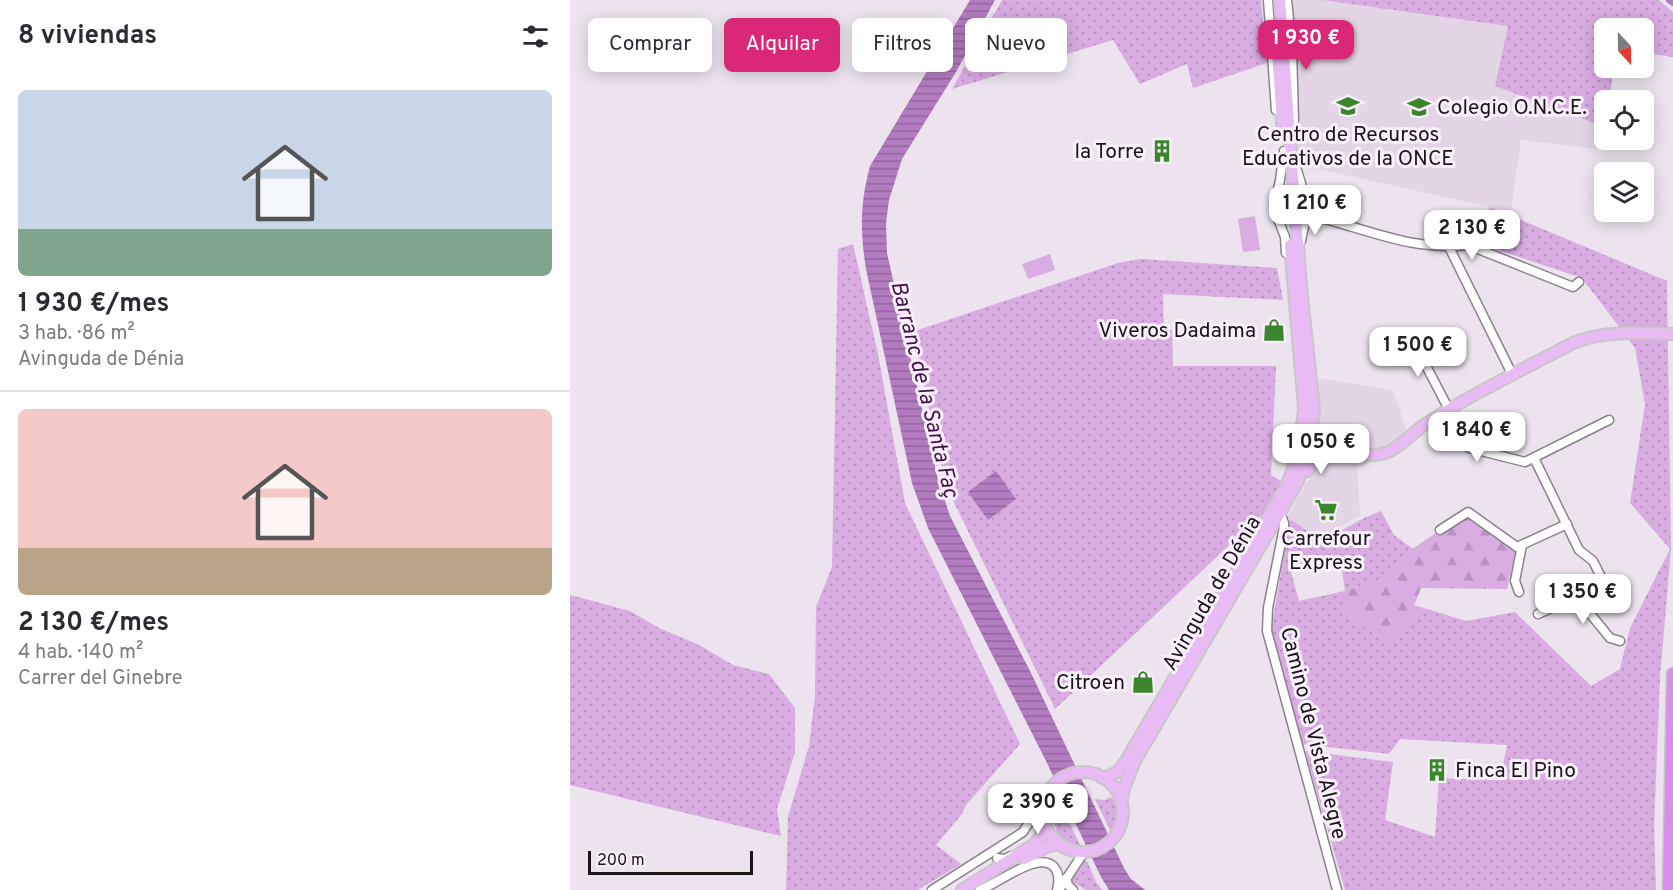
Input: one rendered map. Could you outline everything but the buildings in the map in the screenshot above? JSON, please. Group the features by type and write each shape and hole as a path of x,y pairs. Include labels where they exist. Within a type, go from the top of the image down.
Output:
{"highway":[{"path":"1670,890 1673,674"}],"main road":[{"name":"Avinguda de Dénia","path":"1274,0 1287,142"},
{"name":"Avinguda de Dénia","path":"1121,802 1135,761 1298,481 1311,444 1314,410 1312,378 1307,349 1296,217 1290,192 1280,0"},
{"name":"Avinguda de Dénia","path":"1102,778 1118,772 1127,759 1286,487 1296,462 1303,430 1304,408 1292,276 1296,217"},
{"path":"1298,481 1317,456 1327,452 1371,455 1391,451 1424,425 1449,410 1573,343 1591,336 1610,333 1673,334"},
{"path":"1302,387 1307,396 1307,436 1311,444 1341,452"},
{"path":"1313,429 1323,441 1341,452"},
{"path":"978,887 1041,836 1045,801 1052,787 1063,778 1082,773 1102,778 1113,787 1121,802 1121,823 1113,838 1103,846 1085,852 1071,850 1059,844 1044,823"},
{"path":"962,890 978,887 1036,852 1059,844"}],"street":[{"name":"Avinguda de Dénia","path":"1268,0 1277,117 1295,157 1298,178 1308,207 1296,217"},
{"name":"Avinguda de Dénia","path":"1287,0 1294,128 1287,142 1275,199 1276,212 1284,231 1287,266 1292,276"},
{"path":"1275,199 1280,194 1290,192 1299,192 1306,196"},
{"path":"1276,212 1280,216 1296,217 1426,245 1449,247 1468,245 1573,287 1579,282"},
{"path":"1449,247 1512,374"},
{"path":"1410,335 1469,448 1525,462 1609,420"},
{"path":"1534,458 1579,550 1593,561 1601,577 1600,591 1583,605"},
{"path":"1440,530 1468,512 1517,547 1567,524"},
{"name":"Camino de Vista Alegre","path":"1280,513 1284,523 1268,608 1267,631 1337,890"},
{"path":"1519,592 1515,581 1522,545"},
{"path":"1538,614 1564,602 1583,605 1610,638 1620,641"},
{"path":"932,890 995,855 1027,828 1028,818 1025,809 1028,801 1045,801"},
{"path":"1058,890 1085,852"},
{"path":"995,855 1005,859 1018,856"},
{"path":"978,887 984,873 997,864 995,855"},
{"path":"978,887 1025,866 1044,862 1057,871 1058,890"},
{"path":"1058,890 1072,890 1066,878"}],"shaded area":[{"path":"970,0 995,0 985,18 965,18 965,55 902,159 889,200 886,223 887,253 938,480 950,516 1030,671 1124,868 1131,879 1145,890 1109,890 1101,877 1046,761 928,528 912,483 866,269 862,217 864,193 870,166 927,72 953,72 953,28"},
{"name":"Colegio O.N.C.E.","path":"1287,0 1322,0 1509,26 1495,86 1594,123 1594,149 1521,140 1510,217 1490,207 1291,163"},
{"path":"1316,378 1393,390 1411,444 1386,460 1357,466 1360,515 1318,539 1287,517 1319,460"},
{"path":"996,471 1016,499 988,520 968,492"}],"green space":[{"path":"1002,0 1261,0 1267,63 1193,88 1187,64 1140,84 1113,40 1067,54 1067,18 992,18"},
{"path":"1322,0 1659,0 1673,12 1673,57 1654,54 1654,18 1594,18 1594,78 1612,78 1611,90 1594,90 1594,123 1495,86 1508,26"},
{"path":"965,66 965,72 1008,72 952,89"},
{"path":"1490,207 1667,281 1671,549 1660,677 1654,826 1656,890 1345,890 1305,751 1393,762 1385,820 1435,837 1439,778 1500,780 1507,745 1400,739 1389,754 1302,744 1271,631 1290,519 1322,541 1381,511 1394,535 1416,551 1383,579 1345,591 1345,612 1386,642 1403,630 1424,608 1466,621 1515,612 1591,686 1620,669 1630,628 1670,549 1630,503 1645,404 1635,348 1582,278 1474,242","holes":["1340,556 1345,591 1299,601 1290,568"]},
{"path":"1255,216 1260,250 1243,252 1238,219"},
{"path":"853,244 878,354 905,503 1020,744 966,805 962,814 936,845 961,864 918,890 786,890 788,817 809,746 815,696 816,607 832,567 838,249"},
{"path":"1050,254 1055,270 1028,279 1022,264"},
{"path":"1141,259 1277,268 1283,300 1163,294 1164,329 1172,330 1173,366 1276,366 1271,475 1282,482 1271,506 1055,709 946,486 912,332 1118,263"},
{"path":"1468,512 1517,547 1507,589 1421,588 1414,605 1424,608 1403,630 1386,642 1345,612 1345,591 1383,579 1412,549"},
{"path":"570,595 630,611 659,628 697,644 733,665 769,674 795,708 795,752 777,809 781,836 570,785"},
{"path":"1054,791 1081,847 1066,842 1054,832 1057,830 1054,824 1051,825 1048,809"},
{"path":"1115,798 1117,811 1111,832 1095,799 1105,800"},
{"path":"1082,861 1087,861 1102,890 1086,890 1071,881"}],"waterway":[{"path":"1669,0 1673,3"}],"place":[{"name":"Centro de Recursos Educativos de la ONCE","path":"1348,106"},
{"name":"Colegio O.N.C.E.","path":"1419,107"},
{"name":"la Torre","path":"1162,151"},
{"name":"Viveros Dadaima","path":"1274,330"},
{"name":"Carrefour Express","path":"1326,510"},
{"name":"Citroen","path":"1143,682"},
{"name":"Finca El Pino","path":"1437,770"}],"water label":[{"name":"Barranc de la Santa Faç","path":"926,389"}]}
